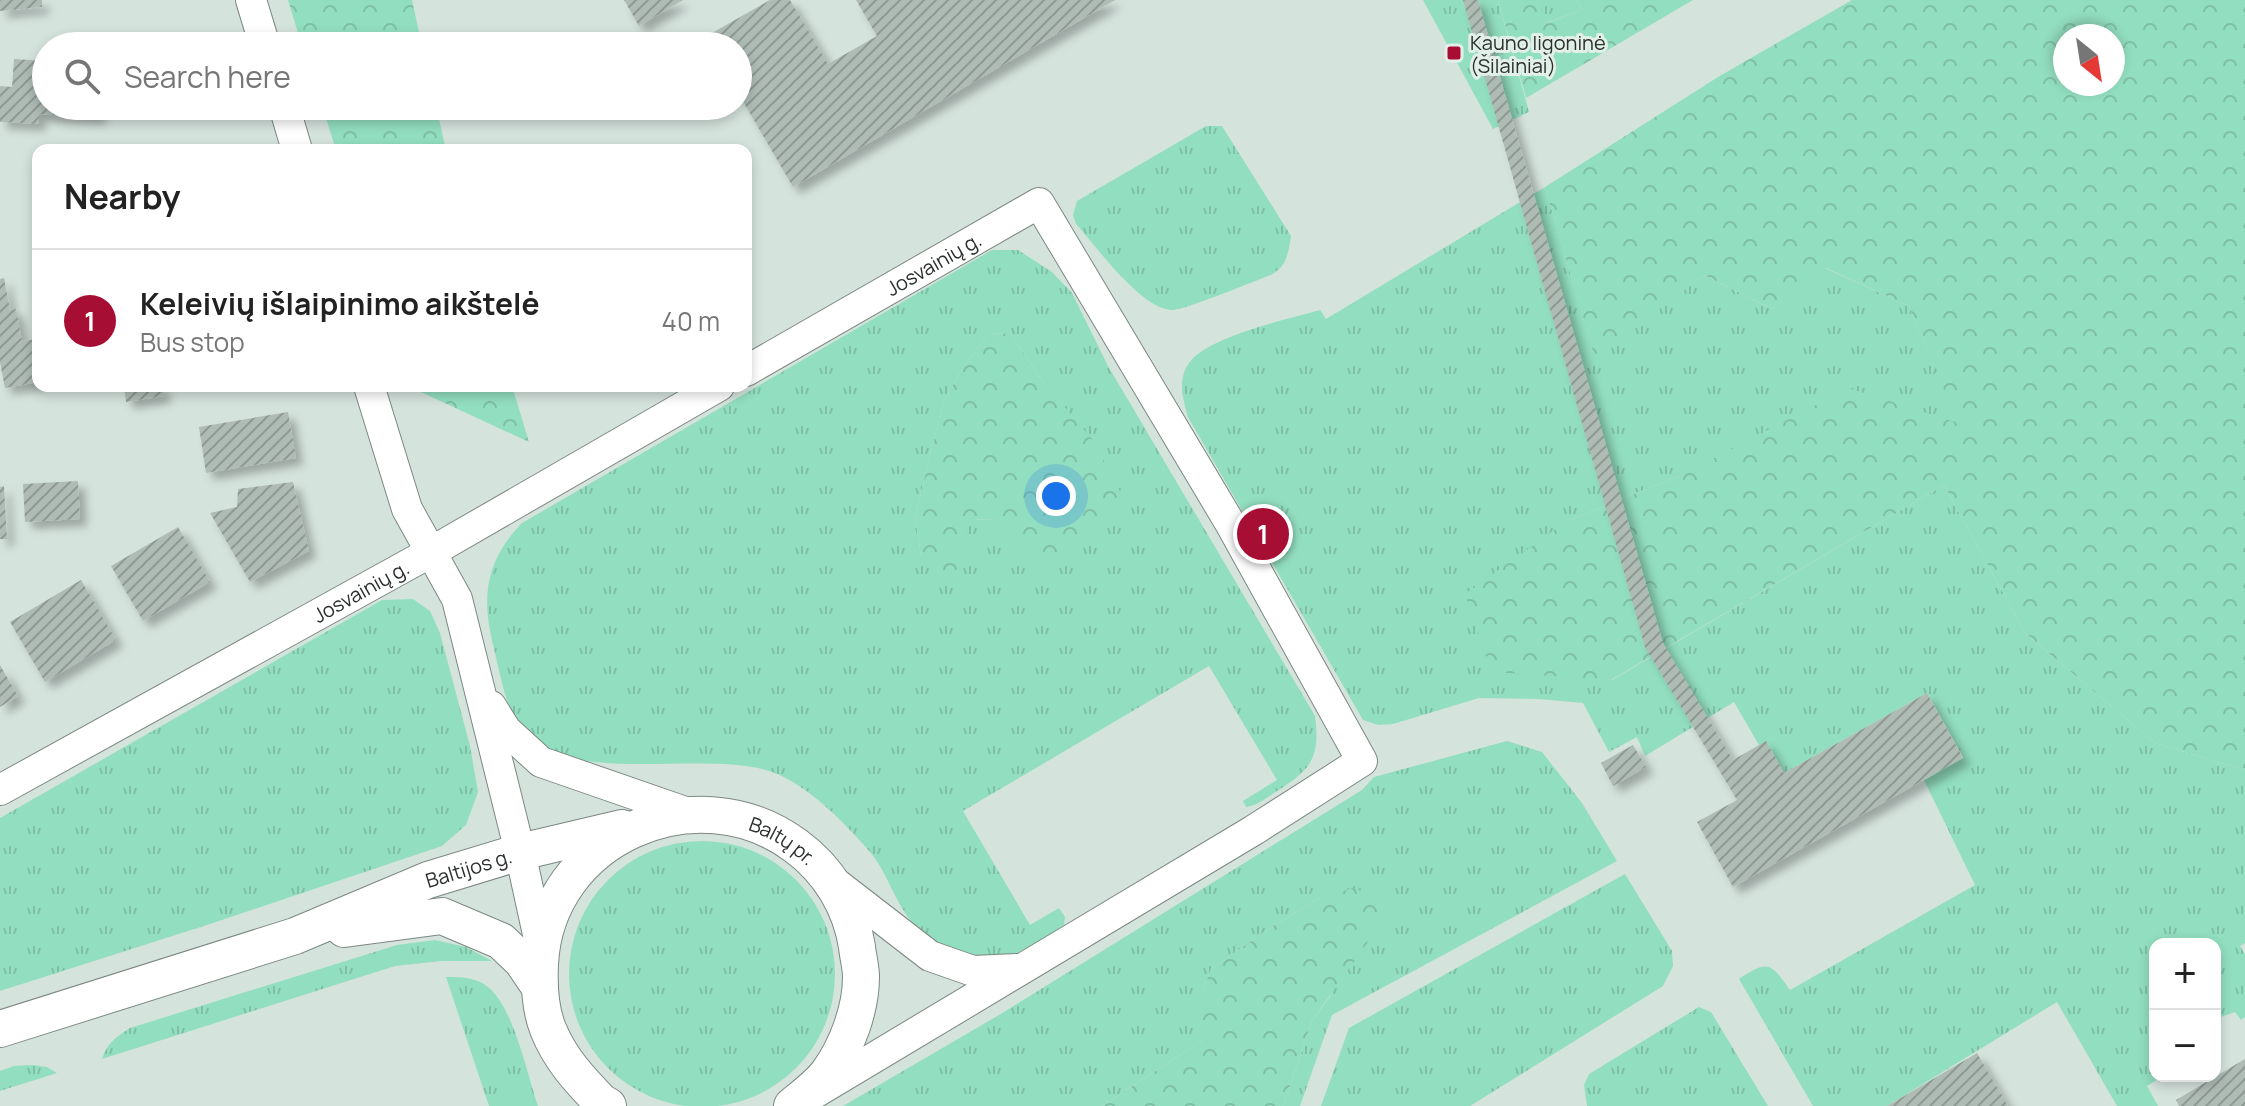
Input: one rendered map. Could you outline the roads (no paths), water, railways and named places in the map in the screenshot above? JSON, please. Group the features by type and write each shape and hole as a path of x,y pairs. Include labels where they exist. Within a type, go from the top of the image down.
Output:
{"street":[{"path":"251,0 261,32"},
{"path":"288,120 295,144"},
{"name":"Josvainių g.","path":"752,368 1039,203 1230,523 1362,761 1023,969"},
{"name":"Baltų pr.","path":"371,392 407,509 457,599 541,948"},
{"name":"Josvainių g.","path":"0,790 431,552 709,392"},
{"path":"480,687 506,730 541,762 691,814"},
{"name":"Baltų pr.","path":"608,1106 565,1064 547,1027 539,986 541,948 554,906 578,869 611,840 651,821 691,814 724,815 755,823 809,856 831,880 854,926 861,977 852,1028 827,1074 793,1106"},
{"name":"Baltijos g.","path":"0,1029 295,936 428,880 520,852 651,821"},
{"path":"831,880 930,956 973,971 1023,969"},
{"name":"Baltijos g.","path":"295,936 442,916 501,941 522,961 539,986"},
{"path":"793,1106 1023,969"},
{"path":"565,1064 578,1106"}],"place":[{"name":"Kauno ligoninė (Šilainiai)","path":"1454,53"},
{"name":"Keleivių išlaipinimo aikštelė","path":"1263,534"}]}
